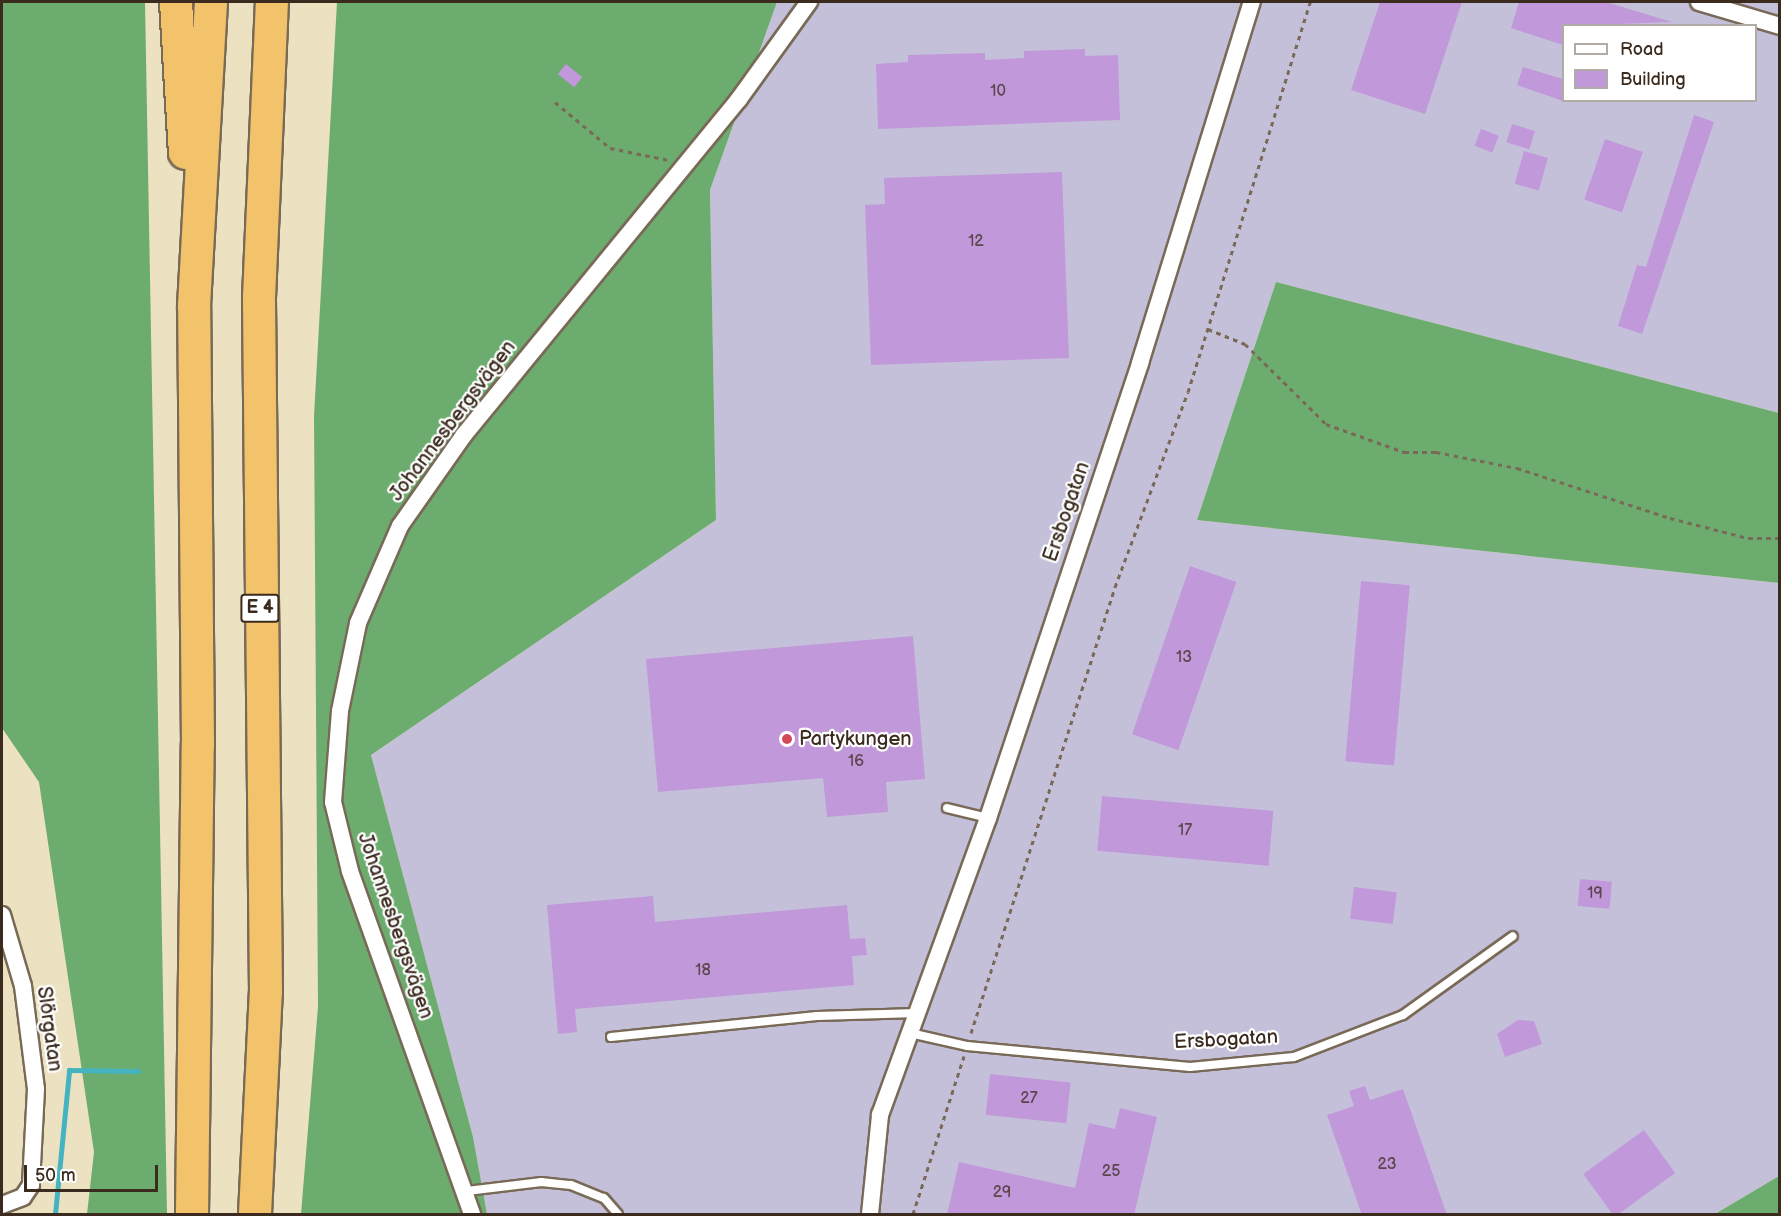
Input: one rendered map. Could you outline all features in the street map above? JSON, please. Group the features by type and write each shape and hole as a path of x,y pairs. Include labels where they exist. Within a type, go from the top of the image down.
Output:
{"highway":[{"path":"176,2 194,306 198,745 192,1215"},
{"path":"194,306 211,2"},
{"name":"E 4","path":"255,1215 266,992 259,298 272,2"}],"street":[{"name":"Johannesbergsvägen","path":"472,1215 467,1191 350,871 333,802 340,711 358,623 400,526 451,453 686,164 809,2"},
{"name":"Ersbogatan","path":"870,1215 880,1115 988,818 1140,363 1252,2"},
{"path":"1699,2 1779,26"},
{"name":"Slörgatan","path":"2,915 23,987 36,1089 32,1185 23,1197 2,1205"}],"lane":[{"path":"947,808 988,818"},
{"name":"Ersbogatan","path":"910,1033 967,1046 1190,1066 1294,1057 1403,1015 1513,936"},
{"path":"611,1037 817,1016 917,1013"},
{"path":"467,1191 541,1182 571,1185 604,1198 618,1215"}],"path":[{"path":"913,1215 1115,587 1208,329 1310,2"},
{"path":"555,102 610,148 686,164"},
{"path":"1208,329 1245,344 1326,423 1404,452 1517,468 1670,518 1748,538 1779,538"}],"shaded area":[{"path":"777,2 1779,2 1779,413 1276,282 1197,520 1779,583 1779,1176 1715,1214 487,1214 473,1137 371,755 716,520 710,190"}],"green space":[{"path":"2,2 145,2 167,1214 87,1214 94,1152 39,782 2,728"},
{"path":"337,2 777,2 710,190 716,520 371,755 473,1137 487,1214 301,1214 318,1007 314,416"},
{"path":"1276,282 1779,413 1779,583 1197,520"},
{"path":"1779,1176 1779,1214 1715,1214"}],"building":[{"path":"1380,2 1462,2 1425,114 1351,90"},
{"path":"1519,2 1606,2 1672,22 1562,24 1562,45 1511,28"},
{"path":"1085,49 1085,56 1118,55 1120,120 878,129 876,64 908,62 908,55 985,53 985,60 1024,58 1024,51"},
{"path":"566,64 582,77 574,87 558,74"},
{"path":"1523,67 1562,79 1562,101 1517,85"},
{"path":"1694,115 1714,122 1642,334 1618,326 1637,265 1646,267"},
{"path":"1512,124 1535,131 1529,149 1506,142"},
{"path":"1481,129 1499,136 1492,153 1475,146"},
{"path":"1605,139 1643,152 1622,213 1584,200"},
{"path":"1524,151 1548,158 1539,191 1515,184"},
{"path":"1062,172 1069,358 871,365 865,205 885,204 884,178"},
{"path":"1190,566 1236,582 1178,750 1132,734"},
{"path":"1361,581 1410,585 1394,766 1345,761"},
{"name":"Partykungen","path":"913,636 925,779 886,782 888,812 827,817 823,778 658,792 646,659"},
{"path":"1102,796 1273,811 1269,866 1097,851"},
{"path":"1580,879 1612,882 1610,909 1578,906"},
{"path":"1354,887 1397,892 1393,924 1350,919"},
{"path":"653,896 655,922 847,905 850,939 865,938 867,955 852,956 854,985 575,1009 577,1032 558,1034 547,905"},
{"path":"1518,1020 1534,1021 1542,1044 1505,1057 1497,1034"},
{"path":"990,1074 1071,1082 1066,1123 986,1115"},
{"path":"1365,1086 1370,1100 1403,1089 1447,1215 1362,1215 1327,1115 1354,1106 1349,1091"},
{"path":"1120,1108 1157,1117 1134,1215 947,1215 959,1162 1075,1188 1089,1123 1115,1129"},
{"path":"1644,1130 1675,1173 1619,1214 1612,1214 1583,1174"}],"waterway":[{"path":"55,1214 69,1070 138,1071"}],"place":[{"name":"Partykungen","path":"787,739"}]}
